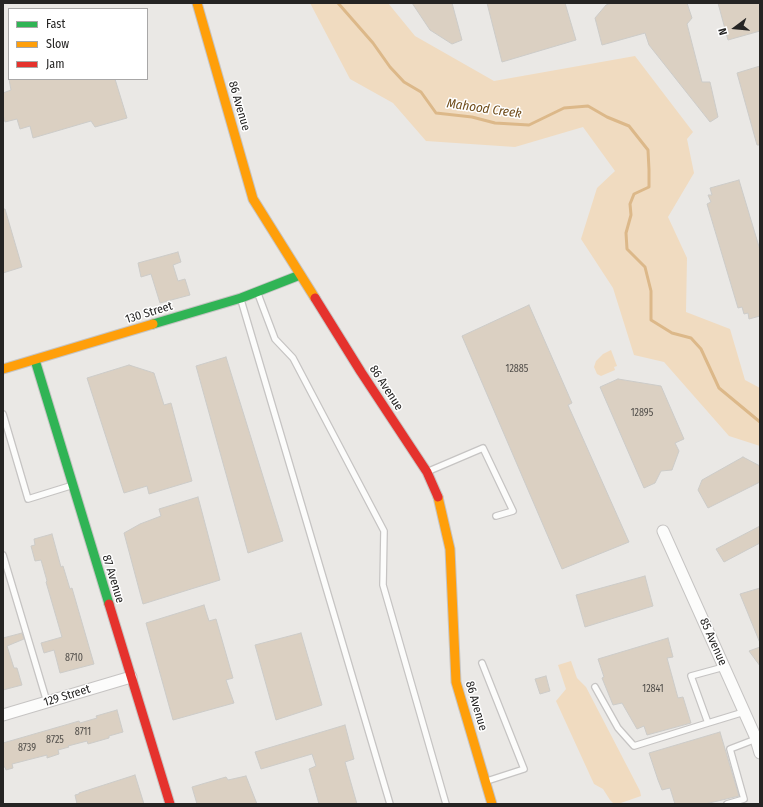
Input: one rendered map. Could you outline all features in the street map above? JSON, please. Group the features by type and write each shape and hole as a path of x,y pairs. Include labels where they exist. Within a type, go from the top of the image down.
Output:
{"street":[{"name":"86 Avenue","path":"196,3 254,199 361,372 427,472 437,494 450,549 456,682 492,804"},
{"name":"130 Street","path":"3,369 241,298 300,274"},
{"name":"87 Avenue","path":"36,360 72,485 170,804"},
{"name":"85 Avenue","path":"663,531 756,738 760,753"},
{"name":"129 Street","path":"3,715 131,677"}],"lane":[{"path":"257,291 275,339 293,358 384,531 383,585 446,804"},
{"path":"241,298 390,804"},
{"path":"3,414 28,499 72,485"},
{"path":"427,472 483,448 514,511 496,516"},
{"path":"3,555 47,702"},
{"path":"482,663 524,769 485,782"},
{"path":"708,723 691,676 724,667"},
{"path":"595,687 618,728 634,746 744,712"},
{"path":"727,804 744,798 730,749 756,738"}],"shaded area":[{"path":"310,3 388,3 415,36 494,81 635,56 693,132 687,139 694,173 668,217 687,258 686,312 730,329 745,380 760,388 760,446 729,436 664,362 634,355 613,288 581,239 597,188 615,171 583,127 515,147 426,141 393,103 350,79"},
{"path":"611,350 617,366 614,367 615,370 601,376 597,374 594,367 596,361 603,354"},
{"path":"571,661 577,678 586,687 640,791 641,796 614,804 603,789 594,784 556,701 566,689 558,665"}],"building":[{"path":"412,3 452,3 462,40 452,44 430,30"},
{"path":"487,3 565,3 576,40 502,62"},
{"path":"612,3 687,3 692,18 687,24 702,82 710,82 718,117 710,122 649,45 645,33 602,45 595,18 606,5"},
{"path":"718,3 760,3 760,31 728,40"},
{"path":"760,66 760,145 757,145 737,73"},
{"path":"9,80 115,80 127,118 95,127 91,121 33,138 30,126 20,129 17,119 5,122 3,115 3,93 11,90"},
{"path":"739,180 760,250 760,316 749,319 748,313 744,314 742,307 738,308 707,204 711,202 708,195 712,195 710,188"},
{"path":"3,209 5,209 22,267 3,273"},
{"path":"178,252 181,262 173,265 178,281 185,279 190,295 160,303 151,274 141,277 138,263"},
{"path":"529,305 572,403 568,405 629,542 562,569 462,336"},
{"path":"226,357 283,541 248,553 196,366"},
{"path":"129,365 154,373 164,405 171,403 192,481 149,494 147,486 124,493 87,378"},
{"path":"618,379 661,386 684,439 675,443 679,451 672,470 661,471 655,483 644,488 600,387"},
{"path":"743,457 760,466 760,482 708,508 698,490 702,480"},
{"path":"198,497 220,580 143,604 124,533 140,524 161,516 159,509"},
{"path":"760,526 760,543 724,562 716,549"},
{"path":"52,534 61,567 63,566 70,589 72,588 94,664 60,673 54,650 44,653 41,643 62,637 41,560 35,561 31,546 35,545 34,539"},
{"path":"645,576 653,606 585,627 576,595"},
{"path":"760,588 760,643 740,594"},
{"path":"204,605 209,621 216,619 233,678 226,680 234,703 173,720 146,623"},
{"path":"22,633 24,639 7,646 14,668 17,668 22,685 3,690 3,638"},
{"path":"301,633 322,705 276,720 255,645"},
{"path":"668,638 673,657 667,658 678,698 683,697 691,723 647,735 644,726 637,729 622,703 613,705 602,678 604,677 598,659"},
{"path":"760,647 760,666 749,651"},
{"path":"546,676 550,691 540,694 535,679"},
{"path":"117,710 123,732 88,744 87,741 68,746 69,747 58,750 59,754 47,758 47,755 12,764 13,768 6,770 5,767 3,767 3,743 79,721 80,723 97,718 96,716"},
{"path":"345,725 354,759 345,762 357,804 319,804 309,769 316,766 312,754 261,769 255,752"},
{"path":"720,732 739,796 705,804 675,804 670,788 662,790 649,753"},
{"path":"135,775 144,804 77,804 75,795 79,793"},
{"path":"246,776 257,804 197,804 192,787 226,777 228,780"}],"waterway":[{"name":"Mahood Creek","path":"338,3 373,43 390,67 404,82 421,92 436,113 472,117 495,123 529,125 564,108 588,106 607,117 629,126 648,150 649,187 634,194 630,204 631,215 626,233 627,249 645,267 651,291 651,320 672,333 691,338 701,349 719,388 760,422"}],"traffic: fast":[{"path":"153,324 241,298 300,275"},
{"path":"35,360 109,604"}],"traffic: slow":[{"path":"197,3 253,199 315,298"},
{"path":"3,369 153,324"},
{"path":"438,497 450,549 456,682 492,804"}],"traffic: jam":[{"path":"315,298 361,372 427,472 438,497"},
{"path":"109,604 170,804"}]}
